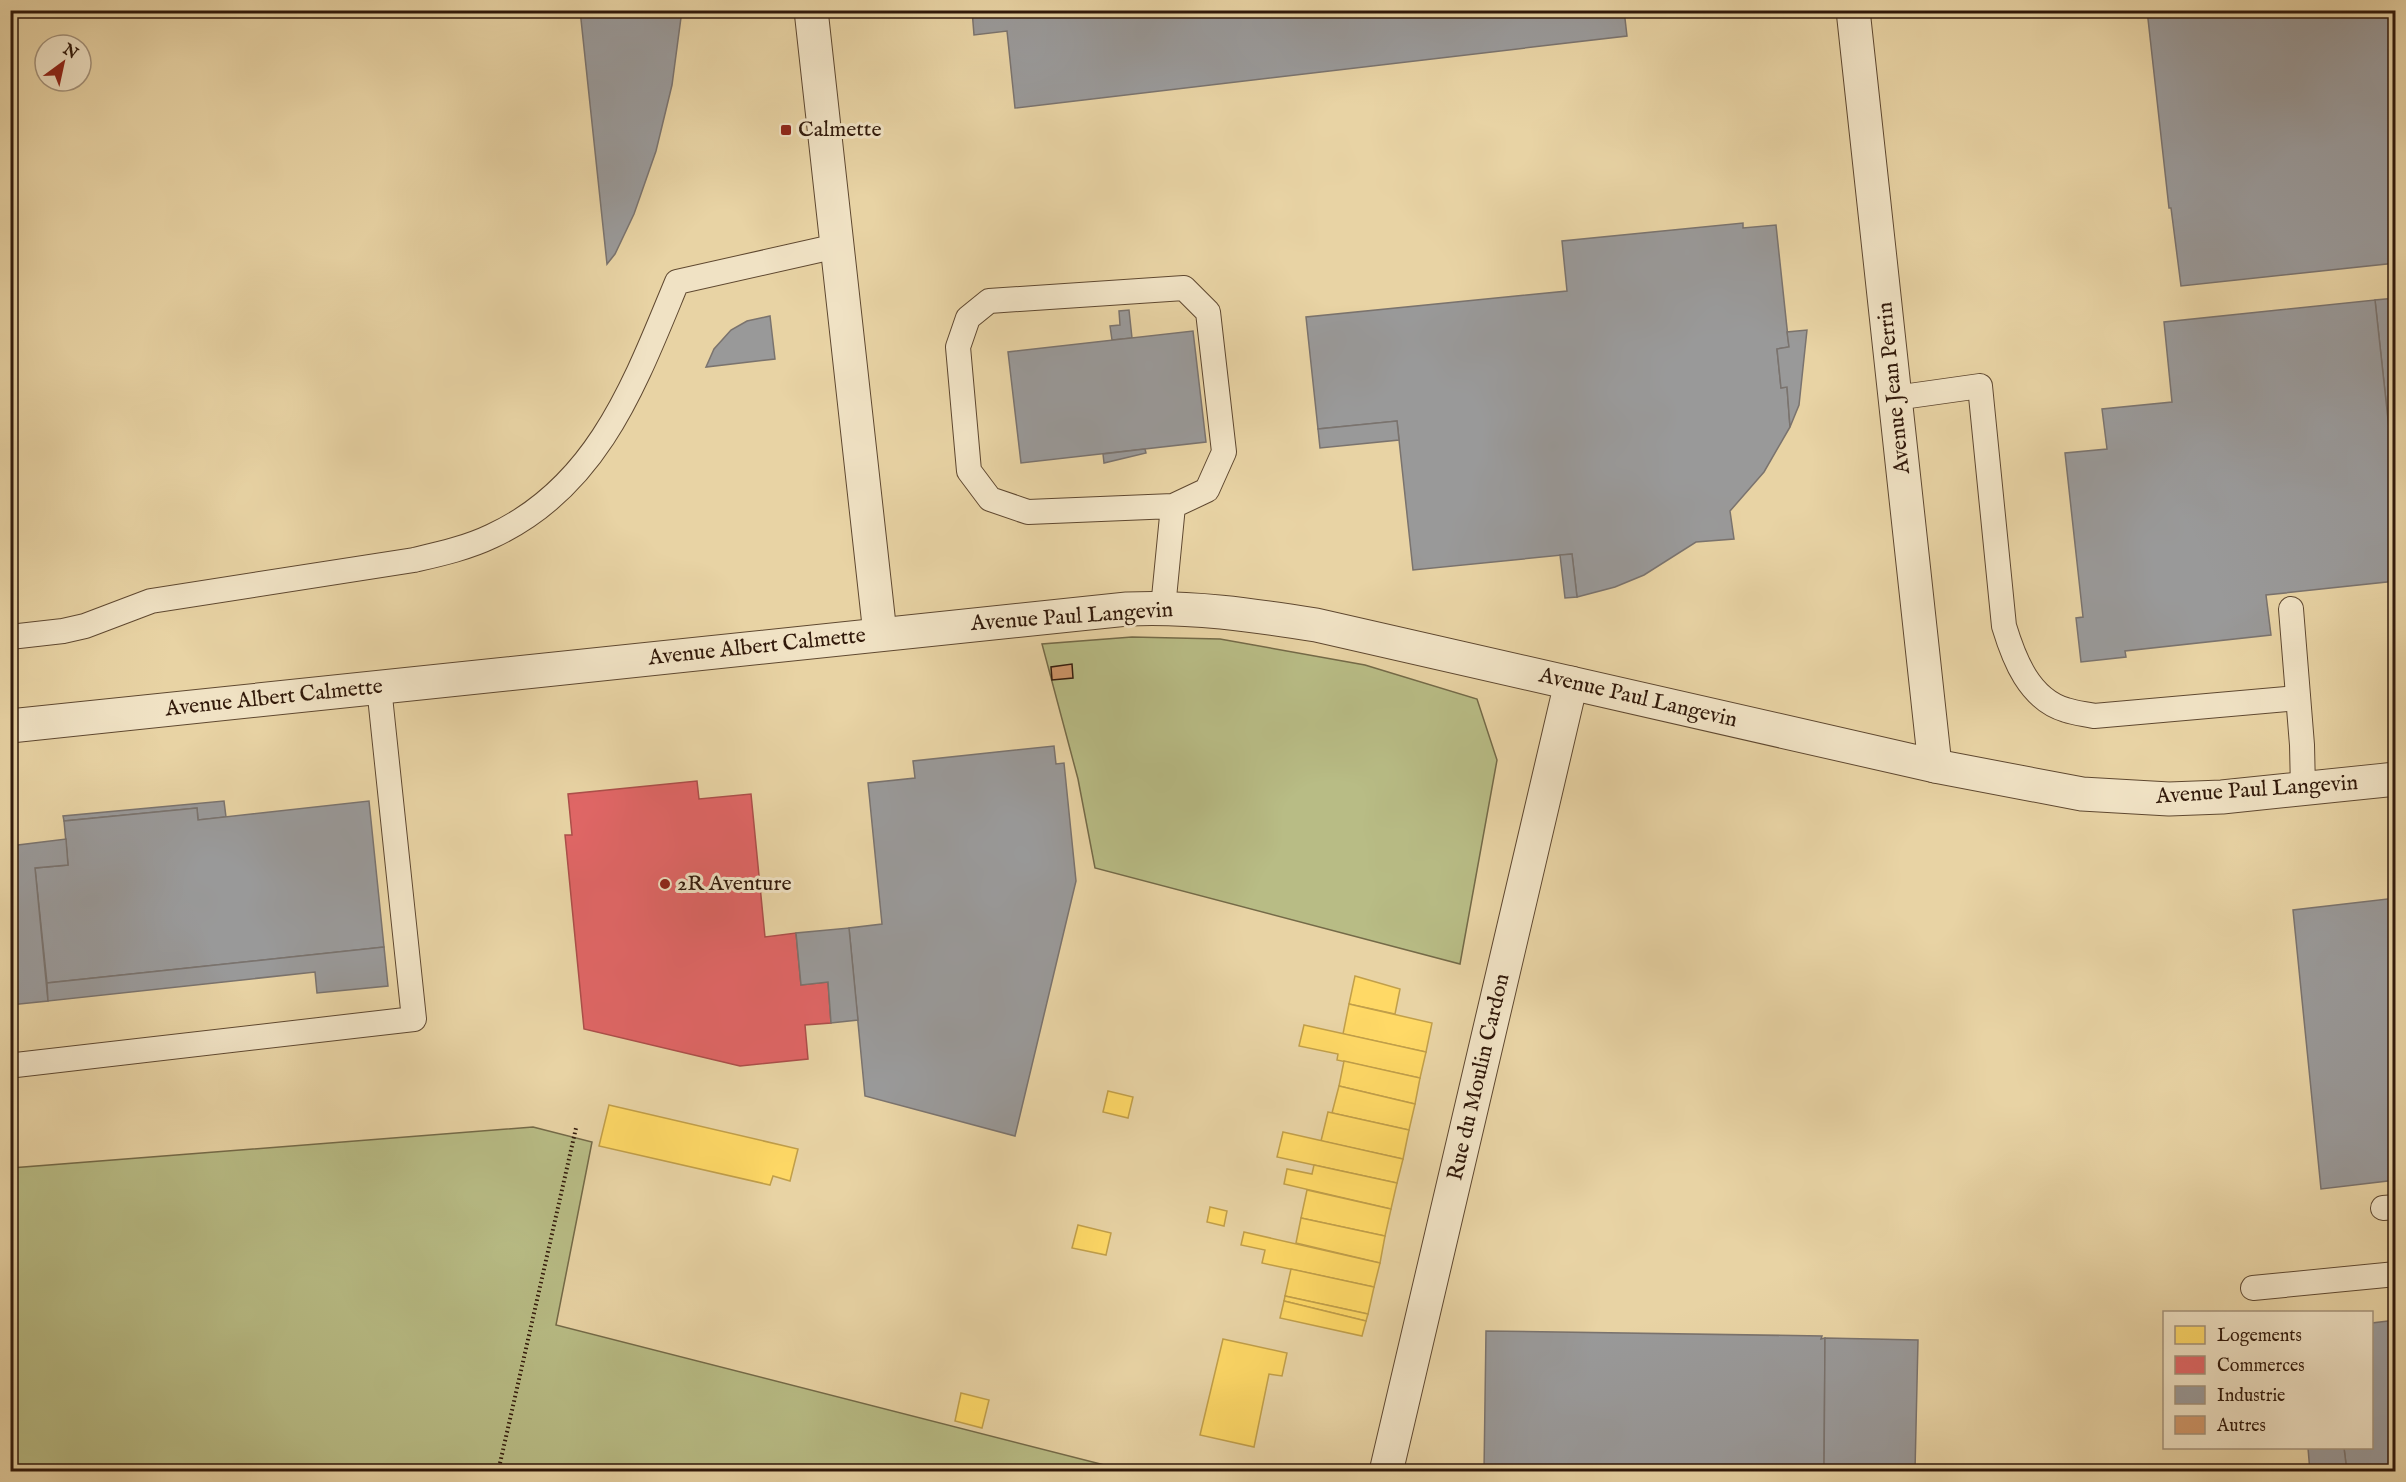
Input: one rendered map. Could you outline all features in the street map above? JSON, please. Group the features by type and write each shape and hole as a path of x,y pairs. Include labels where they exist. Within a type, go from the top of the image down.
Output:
{"street":[{"name":"Avenue Albert Calmette","path":"10,726 880,634 811,10"},
{"name":"Avenue Jean Perrin","path":"1853,10 1935,766"},
{"name":"Avenue Paul Langevin","path":"880,634 1127,609 1163,608 1239,613 1316,625 1935,766 2071,792 2169,799 2222,797 2396,779"},
{"name":"Rue du Moulin Cardon","path":"1386,1472 1571,683"}],"lane":[{"path":"10,637 85,626 151,601 414,560 454,550 491,537 524,519 554,497 597,447 628,393 676,282 837,246"},
{"path":"1184,288 1208,312 1224,452 1207,490 1173,506 1028,512 990,499 969,471 958,347 968,318 989,302 1184,288"},
{"path":"1895,398 1980,386 2004,626 2012,654 2027,682 2048,701 2064,710 2094,716 2298,698"},
{"path":"1163,608 1173,506"},
{"path":"2291,609 2303,789"},
{"path":"16,1065 414,1019 379,687"},
{"path":"2253,1288 2396,1274"}],"path":[{"path":"498,1472 576,1128"}],"green space":[{"path":"1132,637 1220,639 1365,665 1477,699 1497,760 1460,964 1095,868 1078,779 1042,644"},
{"path":"533,1127 592,1142 556,1325 1128,1471 11,1471 11,1168"}],"building: Logements":[{"path":"1355,976 1400,989 1395,1014 1349,1004"},
{"path":"1349,1004 1432,1023 1426,1052 1343,1034"},
{"path":"1304,1025 1426,1052 1420,1078 1337,1060 1338,1054 1299,1046"},
{"path":"1344,1061 1420,1078 1415,1104 1339,1086"},
{"path":"1339,1086 1415,1104 1409,1130 1332,1113"},
{"path":"1108,1091 1133,1097 1128,1118 1103,1112"},
{"path":"609,1105 798,1149 790,1181 773,1176 770,1185 599,1146"},
{"path":"1328,1112 1409,1130 1403,1159 1321,1141"},
{"path":"1283,1132 1403,1159 1397,1183 1277,1157"},
{"path":"1314,1165 1397,1183 1391,1209 1284,1184 1287,1169 1312,1174"},
{"path":"1307,1190 1391,1209 1385,1236 1301,1218"},
{"path":"1210,1207 1227,1211 1224,1226 1207,1222"},
{"path":"1301,1218 1385,1236 1380,1263 1296,1243"},
{"path":"1078,1225 1111,1233 1106,1255 1072,1248"},
{"path":"1244,1232 1380,1263 1374,1287 1262,1263 1265,1250 1241,1245"},
{"path":"1291,1269 1374,1287 1368,1314 1285,1296"},
{"path":"1285,1296 1368,1314 1366,1321 1284,1301"},
{"path":"1284,1301 1366,1321 1362,1336 1280,1318"},
{"path":"1223,1339 1287,1353 1282,1376 1269,1374 1254,1447 1200,1435"},
{"path":"961,1393 989,1400 982,1428 955,1421"}],"building: Commerces":[{"name":"2R Aventure","path":"697,781 699,799 751,794 765,937 796,933 801,985 828,982 831,1023 805,1025 808,1059 740,1066 584,1029 565,835 572,835 568,794"}],"building: Industrie":[{"path":"580,10 682,10 672,85 656,151 634,214 615,254 607,264"},
{"path":"972,10 1624,10 1627,36 1015,108 1007,31 974,35"},
{"path":"2147,10 2396,10 2396,263 2181,286 2171,208 2169,208"},
{"path":"1743,223 1743,228 1776,225 1789,347 1777,349 1781,388 1787,387 1790,427 1764,472 1730,511 1734,539 1696,542 1644,575 1615,587 1577,597 1572,554 1413,570 1397,421 1318,429 1306,317 1567,291 1562,241"},
{"path":"2396,298 2396,493 2375,300"},
{"path":"2375,300 2396,493 2396,581 2266,595 2271,635 2125,651 2126,657 2081,662 2076,618 2083,617 2065,453 2107,449 2102,409 2172,402 2164,322"},
{"path":"1129,310 1132,338 1112,340 1110,326 1120,325 1119,311"},
{"path":"770,316 775,359 706,367 714,349 731,330 747,321"},
{"path":"1807,330 1799,405 1790,427 1787,387 1781,388 1777,349 1789,347 1787,332"},
{"path":"1193,331 1206,442 1021,463 1008,352"},
{"path":"1397,421 1399,440 1320,448 1318,429"},
{"path":"1145,449 1146,453 1104,463 1103,454"},
{"path":"1572,554 1577,597 1565,598 1560,555"},
{"path":"1054,746 1056,764 1064,763 1076,881 1015,1136 865,1096 849,928 882,924 868,783 915,778 913,761"},
{"path":"224,801 226,817 198,820 197,808 64,821 63,816"},
{"path":"369,801 384,947 47,983 35,868 68,865 64,821 197,808 198,820"},
{"path":"66,839 68,865 35,868 48,1001 10,1005 10,846"},
{"path":"2396,898 2396,1180 2321,1189 2293,910"},
{"path":"849,928 858,1020 831,1023 828,982 801,985 796,933"},
{"path":"384,947 388,986 317,993 315,972 48,1001 47,983"},
{"path":"2396,1320 2396,1472 2347,1472 2344,1449 2373,1449 2373,1323"},
{"path":"1486,1331 1822,1336 1821,1339 1825,1338 1824,1472 1484,1472"},
{"path":"1825,1338 1918,1340 1915,1471 1824,1471"},
{"path":"2308,1449 2344,1449 2347,1472 2310,1472"}],"building: Autres":[{"path":"1072,664 1073,678 1052,680 1051,667"}],"place":[{"name":"Calmette","path":"786,130"},
{"name":"2R Aventure","path":"665,884"}]}
